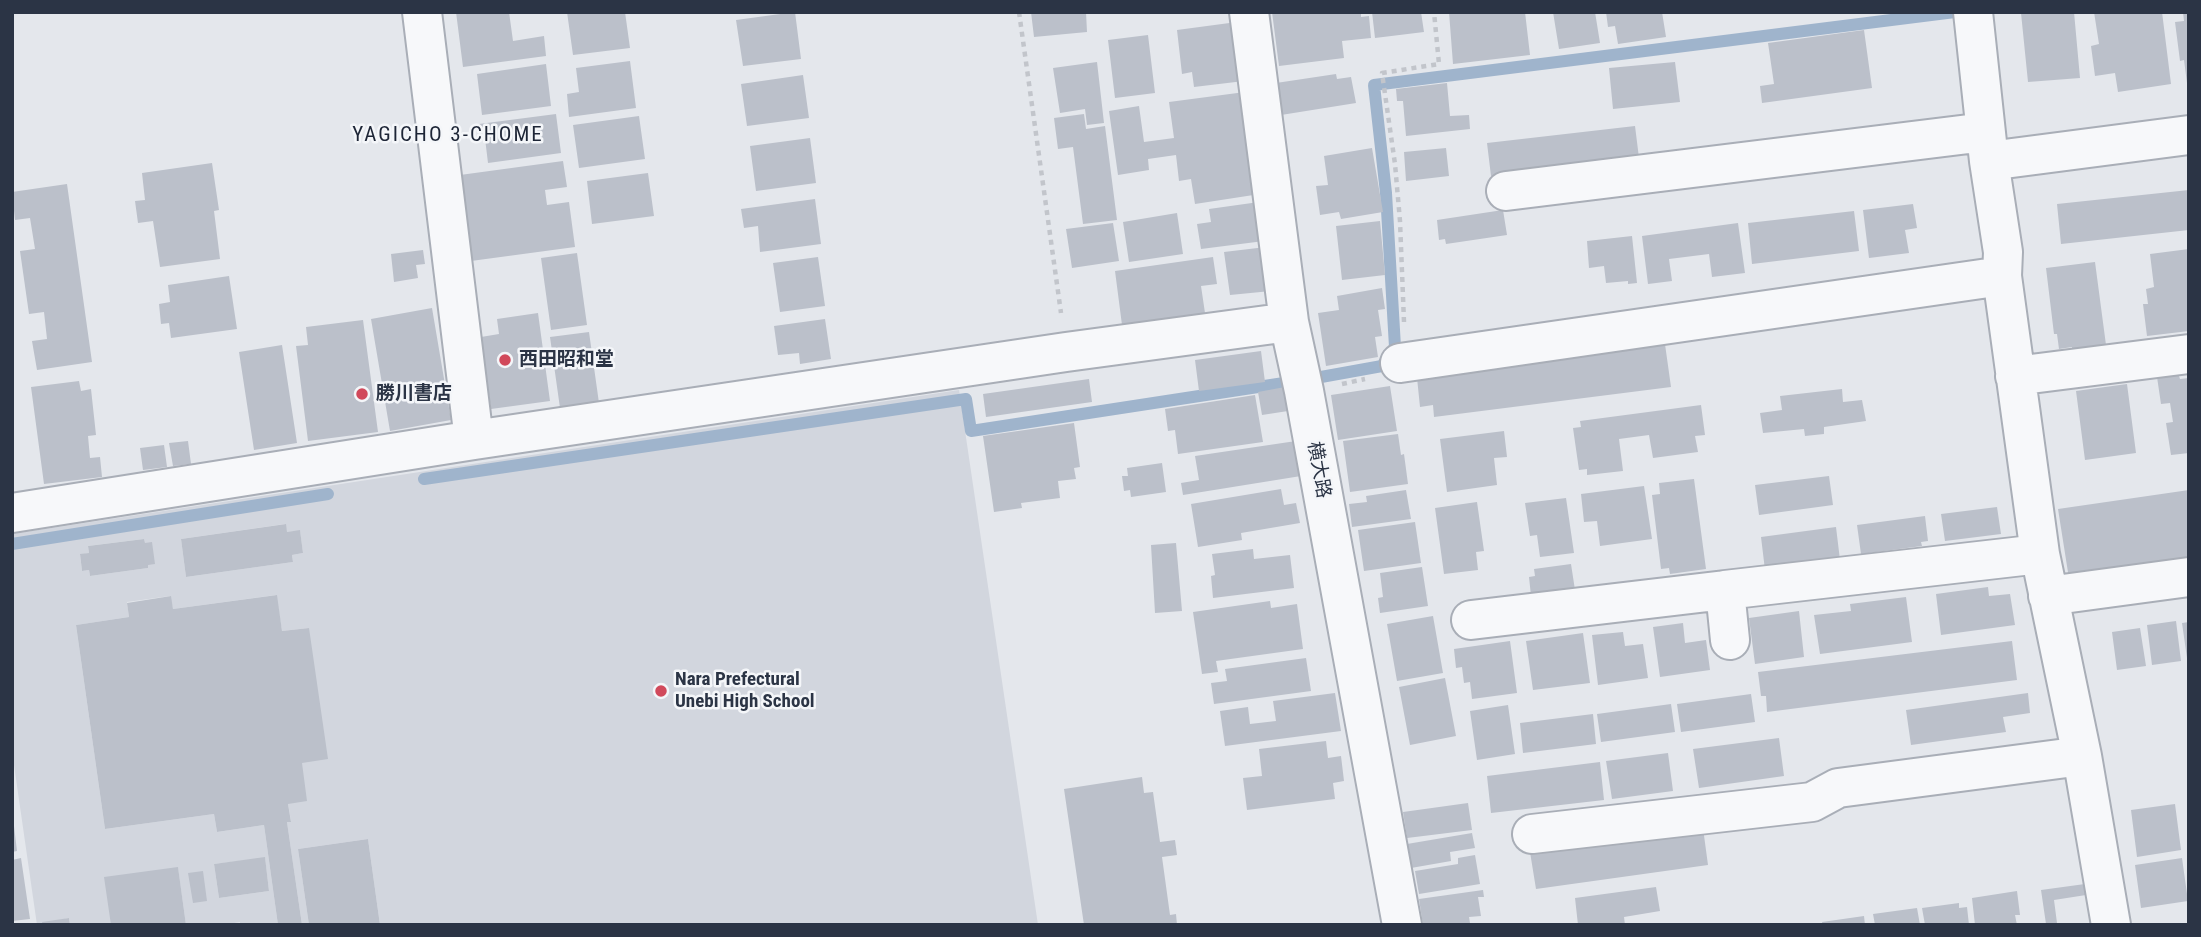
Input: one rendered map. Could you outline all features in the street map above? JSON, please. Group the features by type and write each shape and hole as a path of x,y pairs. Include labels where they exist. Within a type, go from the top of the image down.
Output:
{"street":[{"path":"422,12 474,440"},
{"name":"横大路","path":"1249,12 1289,322 1402,925"},
{"path":"1974,15 1987,147 2003,252 2002,276 2040,554 2082,756 2111,925"},
{"path":"1506,191 1987,147 2189,135"},
{"path":"1400,363 2002,276"},
{"path":"12,513 474,440 1066,352 1289,322"},
{"path":"2015,376 2189,354"},
{"path":"1472,620 2040,554"},
{"path":"2050,609 2189,577"},
{"path":"1726,590 1730,640"},
{"path":"2050,609 2189,602"},
{"path":"1532,834 1812,802 1838,788 2082,756"}],"path":[{"path":"1019,12 1066,352"},
{"path":"1304,391 1387,375 1395,371 1400,363 1404,342 1405,300 1395,164 1382,73 1439,64 1434,12"}],"shaded area":[{"name":"Nara Prefectural Unebi High School","path":"959,390 1038,925 380,925 368,839 298,849 309,925 302,925 287,822 291,821 288,804 302,763 309,628 282,631 276,595 173,609 170,596 127,602 129,617 76,625 105,829 214,814 217,832 264,825 278,925 240,925 240,922 186,925 178,868 111,925 70,925 69,918 37,925 12,751 12,534","holes":["285,524 287,532 300,531 303,553 292,555 293,562 186,577 181,539","144,539 148,568 90,576 89,570 82,571 80,555 89,553 88,546","265,858 269,891 219,898 214,864"]}],"building":[{"path":"456,12 509,12 513,41 544,36 546,56 463,67"},
{"path":"567,12 625,12 630,48 573,55"},
{"path":"795,12 801,59 743,66 736,20"},
{"path":"1031,12 1086,12 1087,32 1034,37"},
{"path":"1272,12 1361,12 1361,17 1369,16 1371,38 1342,41 1344,58 1279,66"},
{"path":"1372,12 1421,12 1424,32 1375,38"},
{"path":"1449,12 1525,12 1530,55 1453,64"},
{"path":"1553,12 1595,12 1600,43 1559,49"},
{"path":"1606,12 1662,12 1666,37 1618,44 1615,26 1608,27"},
{"path":"2074,12 2080,78 2028,82 2021,13"},
{"path":"2094,12 2162,12 2171,84 2118,92 2115,73 2095,76 2091,46 2099,44"},
{"path":"2183,12 2189,12 2189,83 2184,60 2180,61 2175,22 2184,21"},
{"path":"1237,22 1244,81 1194,87 1192,72 1182,74 1177,30"},
{"path":"1864,30 1872,88 1762,103 1760,86 1774,84 1768,43"},
{"path":"1148,35 1155,93 1115,98 1108,40"},
{"path":"630,61 636,108 569,117 567,94 579,92 576,68"},
{"path":"1097,62 1104,123 1087,125 1085,109 1060,113 1053,68"},
{"path":"1675,62 1680,102 1613,109 1609,68"},
{"path":"546,64 551,106 482,115 477,74"},
{"path":"1336,74 1337,79 1351,77 1356,103 1281,115 1276,83"},
{"path":"803,75 809,118 747,126 741,84"},
{"path":"1447,83 1450,116 1469,115 1470,129 1406,136 1403,101 1397,101 1396,89"},
{"path":"1245,92 1260,194 1195,204 1191,179 1179,181 1176,155 1148,159 1149,170 1118,175 1109,111 1139,106 1144,142 1174,138 1169,102"},
{"path":"556,114 561,153 488,163 484,130 480,130 479,124"},
{"path":"1084,114 1086,129 1105,126 1117,220 1083,224 1073,147 1058,149 1054,118"},
{"path":"639,116 645,159 579,168 573,125"},
{"path":"1635,126 1639,158 1491,176 1487,143"},
{"path":"810,138 816,183 756,191 750,146"},
{"path":"1372,148 1383,212 1341,219 1339,212 1320,215 1316,186 1328,185 1324,156"},
{"path":"1446,148 1449,176 1406,181 1404,152"},
{"path":"563,161 567,187 545,190 547,205 569,202 575,247 471,261 460,175"},
{"path":"212,163 219,210 214,211 220,259 160,267 153,221 138,223 135,201 145,200 142,173"},
{"path":"648,173 654,216 592,224 587,181"},
{"path":"67,184 92,362 37,370 32,341 47,339 44,312 29,314 20,251 35,249 30,218 15,220 12,192"},
{"path":"2189,190 2189,230 2061,244 2057,204"},
{"path":"815,199 821,244 760,252 758,226 744,228 741,209"},
{"path":"1259,202 1264,241 1201,249 1197,224 1211,222 1209,209"},
{"path":"1913,204 1917,228 1905,230 1909,253 1869,258 1863,210"},
{"path":"1503,210 1507,235 1446,244 1445,239 1439,240 1437,220"},
{"path":"1854,211 1859,251 1752,264 1748,223"},
{"path":"1177,213 1183,254 1129,262 1123,222"},
{"path":"1380,221 1385,275 1342,280 1336,226"},
{"path":"1113,223 1119,261 1072,268 1066,229"},
{"path":"1738,223 1745,273 1712,277 1709,254 1669,259 1672,281 1648,284 1642,236"},
{"path":"1632,236 1637,283 1606,283 1604,266 1589,268 1587,241"},
{"path":"1266,247 1271,291 1230,295 1224,252"},
{"path":"2189,249 2189,331 2147,336 2143,304 2148,304 2146,289 2154,287 2150,254"},
{"path":"423,250 425,264 416,265 418,278 394,282 391,254"},
{"path":"577,253 587,325 551,330 541,258"},
{"path":"818,257 825,306 780,312 773,263"},
{"path":"1213,257 1217,284 1201,286 1205,313 1122,325 1115,271"},
{"path":"2095,262 2106,345 2059,349 2057,334 2054,334 2046,268"},
{"path":"229,276 237,329 171,338 169,323 161,324 159,304 170,302 168,285"},
{"path":"1382,288 1385,309 1378,310 1382,336 1375,337 1378,357 1326,366 1318,313 1339,310 1337,296"},
{"path":"432,308 451,420 390,431 371,319"},
{"path":"538,313 550,401 491,409 481,337 499,334 497,319"},
{"path":"825,319 831,359 800,364 799,353 778,355 774,326"},
{"path":"363,320 378,432 308,441 296,346 308,345 306,327"},
{"path":"589,332 599,403 560,408 550,337"},
{"path":"1664,337 1671,387 1434,417 1433,405 1420,407 1416,368"},
{"path":"282,345 297,443 254,450 239,352"},
{"path":"1261,351 1265,382 1199,391 1195,360"},
{"path":"2178,373 2180,379 2189,378 2189,453 2171,455 2166,423 2173,422 2170,403 2161,404 2157,377"},
{"path":"1089,379 1092,402 986,417 983,394"},
{"path":"79,381 81,391 91,389 96,435 88,436 90,458 100,457 102,477 44,484 31,387"},
{"path":"2127,384 2136,453 2085,460 2076,391"},
{"path":"1390,386 1397,431 1338,440 1331,395"},
{"path":"1285,387 1288,411 1262,415 1258,392"},
{"path":"1842,389 1843,402 1862,400 1866,421 1824,427 1824,434 1805,436 1804,429 1763,433 1760,413 1782,410 1780,396"},
{"path":"1255,395 1263,442 1178,454 1175,430 1168,431 1165,409"},
{"path":"1701,405 1705,435 1695,436 1698,452 1653,458 1649,435 1619,439 1623,471 1587,475 1587,469 1579,470 1573,428 1581,427 1580,421"},
{"path":"1074,423 1080,467 1074,468 1076,479 1058,481 1060,498 1021,503 1022,508 994,512 983,436"},
{"path":"1504,431 1507,457 1494,458 1497,485 1447,492 1440,439"},
{"path":"1398,434 1408,484 1350,492 1343,441"},
{"path":"188,441 191,464 173,466 169,443"},
{"path":"1296,441 1301,476 1183,495 1181,483 1199,480 1195,456"},
{"path":"164,445 167,467 143,470 140,448"},
{"path":"1162,463 1166,492 1131,497 1130,490 1124,491 1122,476 1128,476 1127,468"},
{"path":"1829,476 1833,505 1759,515 1755,485"},
{"path":"1694,479 1706,569 1670,574 1669,568 1661,569 1652,495 1660,494 1659,483"},
{"path":"1644,486 1652,539 1600,546 1597,521 1584,522 1581,494"},
{"path":"1281,489 1284,505 1296,503 1300,523 1241,533 1242,540 1198,547 1191,504"},
{"path":"1406,490 1411,519 1352,527 1349,504 1367,502 1366,496"},
{"path":"2189,490 2189,568 2070,585 2058,509"},
{"path":"1566,498 1574,553 1540,557 1537,535 1530,536 1525,503"},
{"path":"1477,502 1484,551 1476,552 1478,570 1444,574 1435,508"},
{"path":"1997,507 2001,534 1945,541 1941,514"},
{"path":"1925,516 1928,541 1921,542 1922,546 1861,554 1857,525"},
{"path":"1415,522 1421,563 1364,571 1358,530"},
{"path":"286,524 287,532 300,530 303,553 292,555 293,562 186,577 181,539"},
{"path":"1836,527 1840,560 1765,570 1761,537"},
{"path":"144,539 145,543 152,542 155,564 148,565 148,568 90,576 89,570 82,571 80,554 89,553 88,546"},
{"path":"1176,543 1182,611 1155,613 1151,545"},
{"path":"1253,549 1254,559 1290,555 1294,588 1213,598 1211,576 1215,575 1212,554"},
{"path":"1571,564 1575,590 1531,596 1529,577 1535,576 1534,569"},
{"path":"1422,567 1428,606 1380,613 1378,598 1383,597 1380,573"},
{"path":"1988,587 1989,596 2010,594 2015,625 1941,635 1936,594"},
{"path":"277,595 282,631 309,628 328,759 302,763 307,801 288,804 291,822 287,822 302,925 278,925 264,825 217,832 214,814 105,829 76,625 129,617 127,603 171,596 173,609"},
{"path":"1906,597 1912,642 1820,654 1814,615 1851,611 1850,604"},
{"path":"1270,601 1271,608 1297,604 1303,649 1216,661 1218,672 1202,674 1193,612"},
{"path":"1799,611 1804,657 1755,664 1749,618"},
{"path":"1433,616 1443,673 1397,681 1387,624"},
{"path":"2176,621 2181,661 2152,665 2147,625"},
{"path":"2189,622 2189,658 2187,658 2182,623"},
{"path":"1683,623 1685,643 1706,640 1710,670 1660,677 1653,627"},
{"path":"2140,628 2146,666 2117,670 2112,632"},
{"path":"1623,632 1625,646 1643,644 1648,678 1598,685 1592,635"},
{"path":"1583,633 1590,683 1533,690 1526,641"},
{"path":"1510,641 1517,693 1472,699 1470,682 1464,683 1462,667 1456,668 1454,649"},
{"path":"2012,641 2017,680 1767,712 1766,696 1761,696 1758,672"},
{"path":"1306,658 1311,691 1214,704 1211,683 1227,681 1225,669"},
{"path":"1445,678 1456,736 1410,745 1399,687"},
{"path":"1335,693 1341,731 1225,746 1220,711 1248,707 1250,724 1276,721 1273,701"},
{"path":"2028,693 2030,713 2003,717 2006,732 1911,745 1906,710"},
{"path":"1751,694 1755,722 1681,732 1677,704"},
{"path":"1671,704 1675,732 1601,742 1597,714"},
{"path":"1508,705 1515,754 1477,760 1470,711"},
{"path":"1593,714 1596,744 1523,753 1520,723"},
{"path":"1779,738 1784,776 1699,788 1693,749"},
{"path":"1326,741 1328,758 1341,756 1344,781 1333,783 1335,799 1247,810 1243,778 1262,776 1259,749"},
{"path":"1668,753 1673,791 1612,799 1606,761"},
{"path":"1600,762 1604,800 1491,813 1487,776"},
{"path":"1142,777 1144,793 1153,792 1160,842 1175,840 1177,855 1162,857 1170,915 1176,914 1177,925 1084,925 1064,789"},
{"path":"1468,803 1472,830 1407,838 1403,812"},
{"path":"2175,804 2181,850 2137,857 2131,810"},
{"path":"12,826 17,851 12,852"},
{"path":"1703,828 1708,865 1536,889 1530,852"},
{"path":"1472,833 1475,848 1450,852 1451,861 1411,868 1407,844"},
{"path":"368,839 380,925 309,925 298,849"},
{"path":"1475,855 1480,884 1419,894 1415,871 1458,864 1458,858"},
{"path":"265,857 269,891 219,898 214,864"},
{"path":"21,858 30,919 12,921 12,860"},
{"path":"2182,858 2188,901 2141,908 2135,865"},
{"path":"178,867 186,925 111,925 104,877"},
{"path":"203,871 207,901 193,903 188,873"},
{"path":"2085,884 2086,895 2054,900 2057,923 2046,924 2041,890"},
{"path":"1656,887 1660,911 1624,917 1625,925 1578,925 1575,898"},
{"path":"1483,890 1484,897 1478,897 1481,916 1469,917 1470,923 1423,925 1419,899"},
{"path":"2017,891 2020,915 2015,915 2017,925 1975,925 1972,898"},
{"path":"1959,903 1959,908 1967,907 1969,925 1925,925 1922,908"},
{"path":"1917,908 1920,925 1875,925 1873,914"},
{"path":"1864,916 1865,925 1823,925 1822,922"},
{"path":"69,918 70,925 43,925 42,922"}],"waterway":[{"path":"1321,377 1382,366 1395,347 1386,193 1374,85 1955,12"},
{"path":"424,479 966,399 971,431 1284,383"},
{"path":"12,544 328,494"}],"place":[{"name":"西田昭和堂","path":"505,360"},
{"name":"勝川書店","path":"362,394"},
{"name":"Nara Prefectural Unebi High School","path":"661,691"}],"district":[{"name":"YAGICHO 3-CHOME","path":"448,136"}]}
